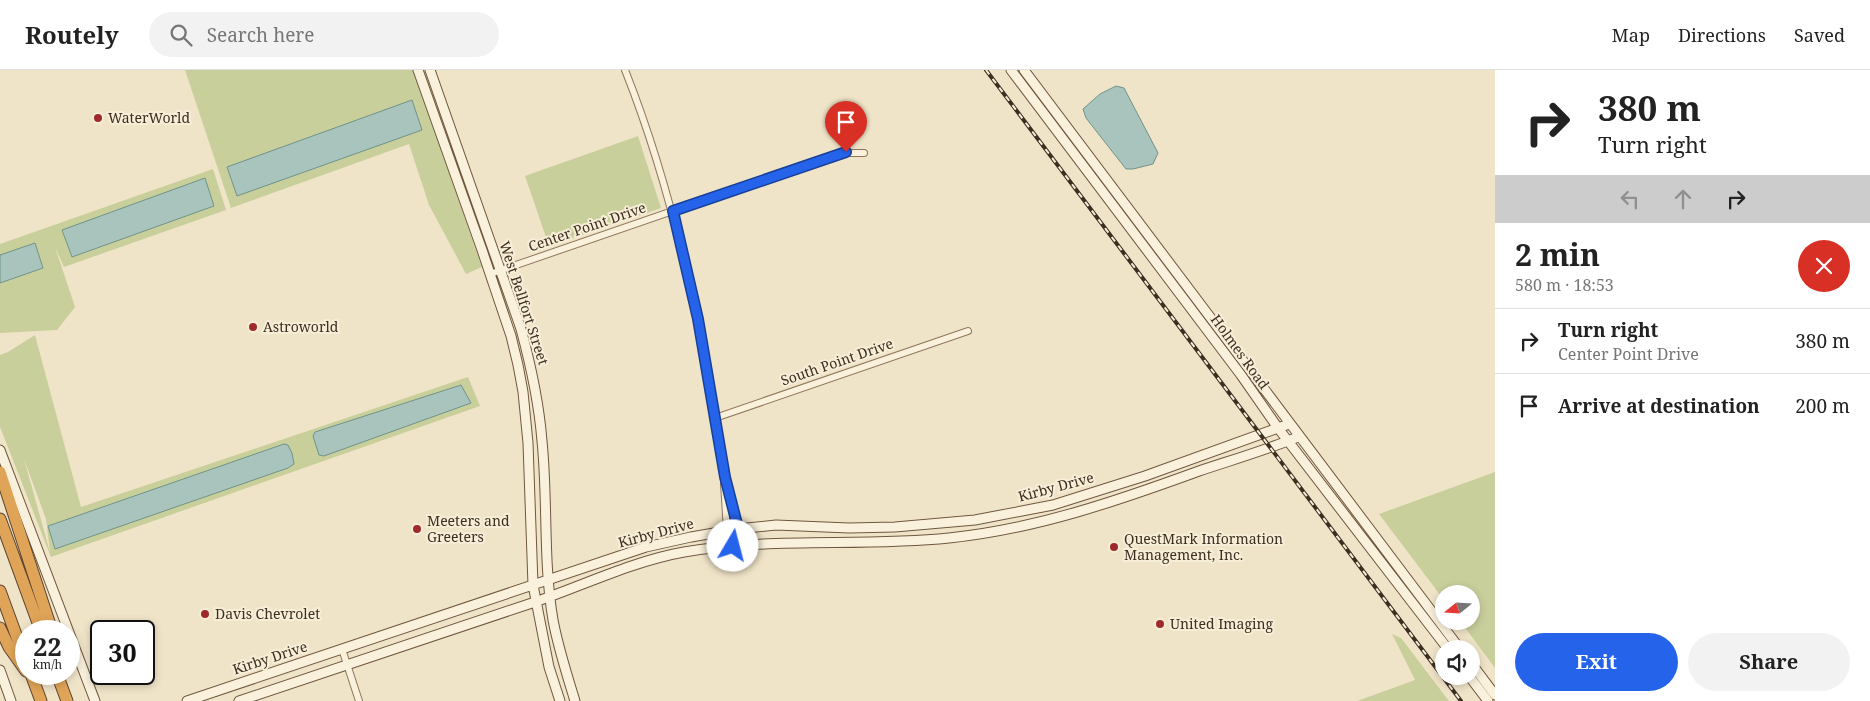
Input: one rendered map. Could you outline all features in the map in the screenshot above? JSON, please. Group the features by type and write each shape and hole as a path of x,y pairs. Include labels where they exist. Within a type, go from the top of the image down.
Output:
{"highway":[{"path":"0,472 48,620"},
{"path":"0,519 37,620"},
{"path":"0,591 15,632"},
{"path":"0,628 15,655"},
{"path":"34,685 41,701"},
{"path":"61,685 67,700"}],"main road":[{"name":"West Bellfort Street","path":"418,70 490,274 511,336 518,365 523,392 528,443 533,585 549,667 560,701"},
{"name":"West Bellfort Street","path":"430,70 521,329 530,363 542,442 550,596 557,640 573,701"},
{"name":"Holmes Road","path":"1011,70 1193,311 1278,428 1441,640"},
{"name":"Holmes Road","path":"1024,70 1453,640"},
{"path":"1041,109 1049,102"},
{"path":"1193,311 1201,304"},
{"name":"Kirby Drive","path":"187,701 646,547 738,529 776,525 849,528 949,523 1028,510 1054,505 1145,476 1289,424"},
{"name":"Kirby Drive","path":"239,701 638,565 683,553 733,546 892,543 951,538 1031,525 1093,509 1298,436"},
{"path":"528,443 542,442"},
{"path":"0,450 93,698"},
{"path":"1145,476 1150,489"},
{"path":"1028,510 1031,525"},
{"path":"949,523 951,538"},
{"path":"849,528 850,544"},
{"path":"547,554 556,570 572,572"},
{"path":"0,670 12,701"},
{"path":"1480,675 1495,695"},
{"path":"1476,685 1488,701"},
{"path":"214,692 217,701"}],"street":[{"path":"625,70 654,150 673,211 698,319 725,477 738,529 733,546"},
{"name":"Center Point Drive","path":"490,274 841,152 864,153"},
{"name":"South Point Drive","path":"715,418 968,331"},
{"path":"725,477 724,492 727,531 733,546"},
{"path":"342,649 359,701"}],"green space":[{"path":"185,70 413,70 482,267 466,274 429,205 409,144 231,208"},
{"path":"638,136 661,208 549,246 525,176"},
{"path":"213,169 226,210 64,267 55,247 75,307 57,330 0,333 0,244"},
{"path":"35,335 81,507 468,377 480,406 51,557 0,427 0,355","holes":["24,459 46,519 50,552"]},
{"path":"1495,472 1495,668 1480,648 1480,640 1474,640 1467,630 1480,630 1480,585 1435,585 1435,588 1379,514"},
{"path":"1392,634 1401,638 1449,701 1357,701 1415,680"}],"water":[{"path":"1116,86 1124,88 1158,153 1153,164 1126,169 1086,118 1083,109 1100,94"},
{"path":"412,100 422,130 237,196 227,167"},
{"path":"205,178 214,206 72,257 62,230"},
{"path":"35,243 43,268 0,283 0,255"},
{"path":"461,385 471,403 324,456 319,455 313,436 315,432"},
{"path":"284,444 288,445 292,453 294,464 288,468 55,549 48,526"}],"railway":[{"path":"986,70 1461,701"}],"place":[{"name":"WaterWorld","path":"98,118"},
{"name":"Astroworld","path":"253,327"},
{"name":"Meeters and Greeters","path":"417,529"},
{"name":"QuestMark Information Management, Inc.","path":"1114,547"},
{"name":"Davis Chevrolet","path":"205,614"},
{"name":"United Imaging","path":"1160,624"}],"route":[{"path":"733,546 738,529 725,477 698,319 673,211 841,152 846,152"}]}
